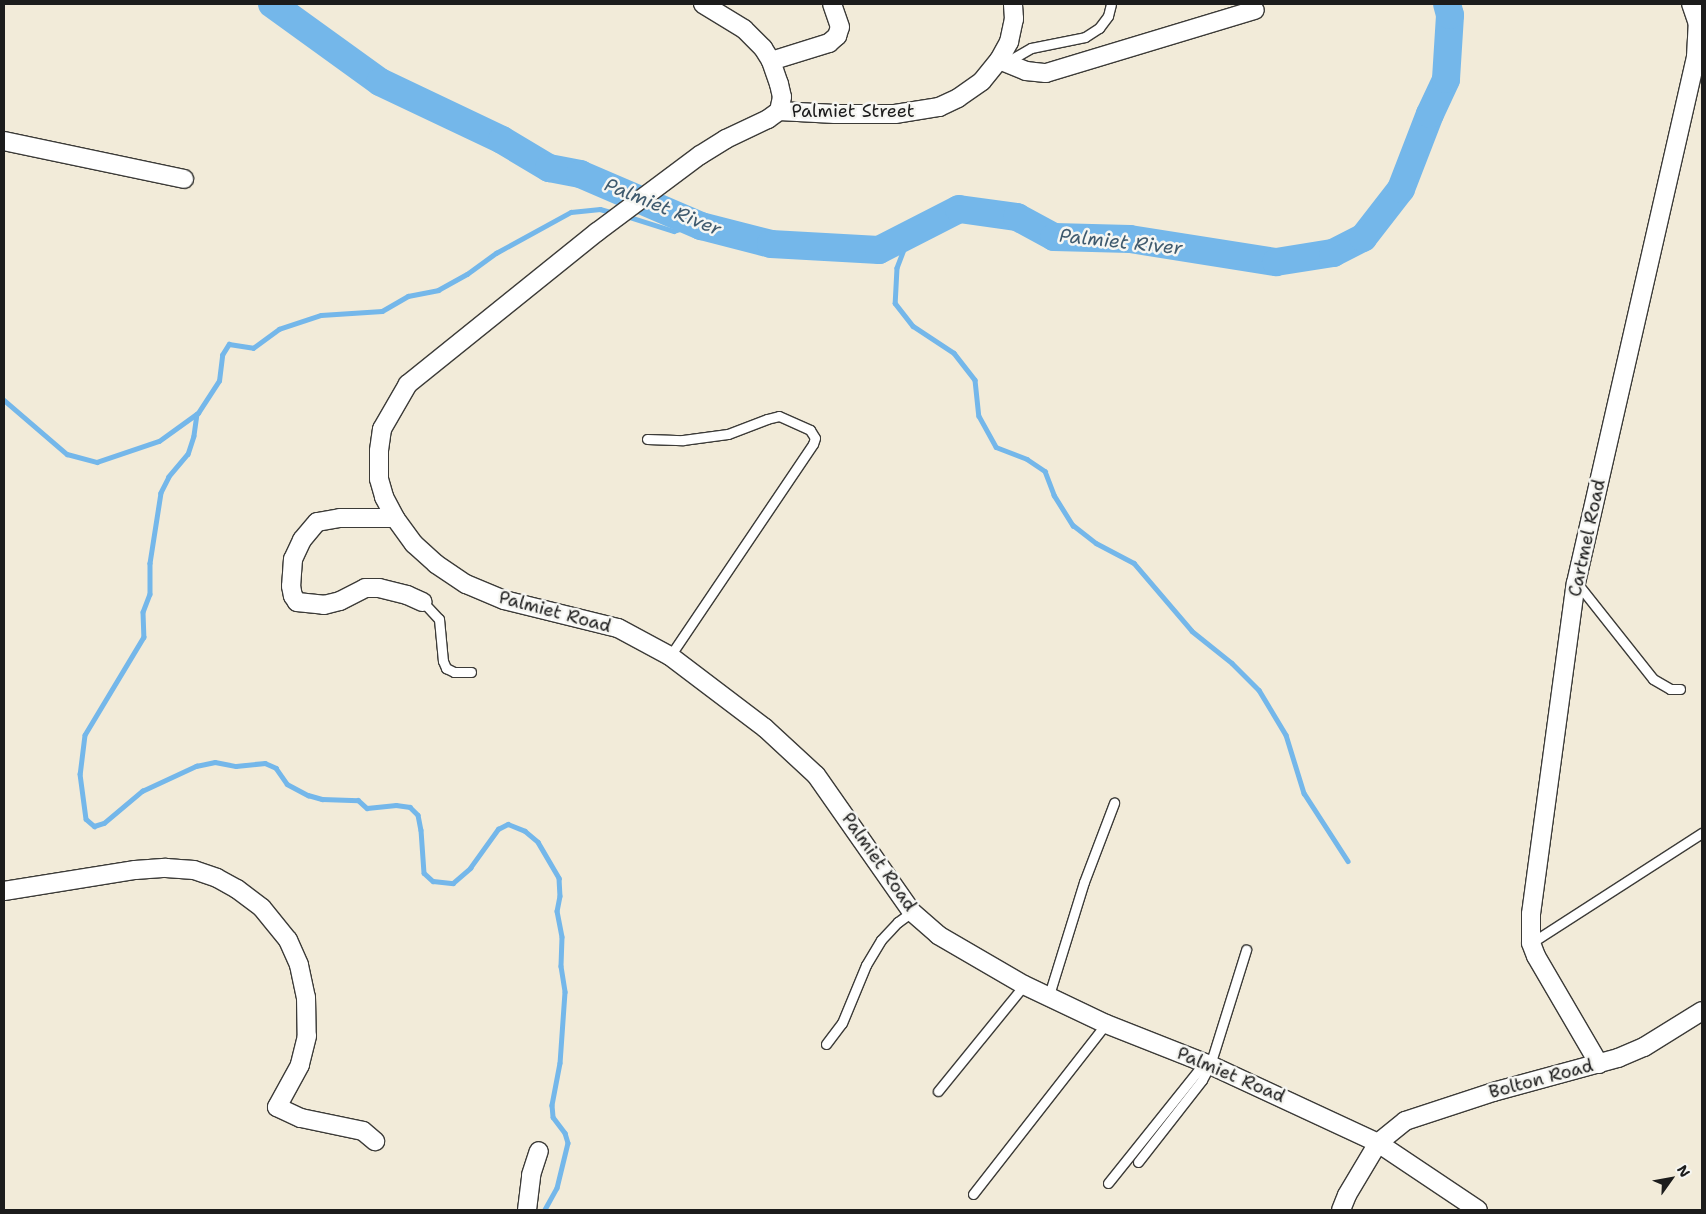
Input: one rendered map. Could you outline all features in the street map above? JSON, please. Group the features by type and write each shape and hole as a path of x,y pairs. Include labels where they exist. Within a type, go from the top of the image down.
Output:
{"street":[{"path":"703,4 744,29 763,48 771,61 782,97 779,111"},
{"path":"771,61 829,43 837,36 840,27 832,4"},
{"name":"Palmiet Street","path":"779,111 835,114 895,114 933,109 958,98 982,81 1002,61 1009,42 1014,19 1013,4"},
{"name":"Cartmel Road","path":"1599,1064 1543,970 1531,943 1531,914 1576,583 1696,57 1698,24 1691,4"},
{"path":"1002,61 1026,71 1046,73 1255,10"},
{"name":"Palmiet Road","path":"779,111 700,155 597,232 408,384 382,429 378,451 380,479 384,497 395,518 414,544 436,564 466,584 512,602 618,628 670,656 765,728 816,775 912,912 938,935 1024,985 1049,995 1106,1024 1207,1064 1378,1143 1478,1210"},
{"path":"4,141 184,179"},
{"path":"395,518 333,519 317,522 302,540 293,559 291,586 293,596 297,602 324,605 340,601 366,588 379,588 407,595 423,602"},
{"path":"4,891 135,870 194,870 217,878 237,889 262,908 288,940 298,965 306,997 307,1036 300,1065 277,1107 301,1118 363,1131 375,1141"},
{"name":"Bolton Road","path":"1341,1210 1347,1194 1378,1143 1405,1120 1492,1092 1618,1058 1644,1047 1702,1011"},
{"path":"527,1210 532,1175 539,1151"}],"lane":[{"path":"1002,61 1031,48 1084,37 1099,28 1108,16 1111,4"},
{"path":"647,439 683,440 728,434 767,418 779,416 810,430 814,438 813,444 670,656"},
{"path":"1576,583 1653,679 1670,689 1680,689"},
{"path":"423,602 439,619 443,661 446,668 454,672 471,672"},
{"path":"1049,995 1084,882 1114,804"},
{"path":"1531,943 1702,833"},
{"path":"826,1044 842,1023 866,965 881,940 898,922 912,912"},
{"path":"1138,1162 1202,1080 1246,950"},
{"path":"938,1091 1024,985"},
{"path":"973,1194 1106,1024"},
{"path":"1108,1183 1207,1064"}],"waterway":[{"name":"Palmiet River","path":"272,4 380,82 502,140 549,168 580,174 701,226 771,244 879,250 959,209 1017,217 1054,237 1130,239 1276,262 1333,253 1363,238 1401,189 1430,114 1446,79 1450,15 1447,4"},
{"path":"4,400 67,454 97,462 159,441 198,413 219,381 222,355 229,344 253,348 279,329 321,315 382,311 408,296 438,290 467,274 496,253 571,212 600,209 614,213"},
{"path":"626,216 674,231 696,224"},
{"path":"910,234 897,268 895,303 913,326 954,353 975,380 979,416 996,447 1027,459 1045,471 1054,495 1073,525 1096,543 1134,563 1192,631 1232,663 1259,690 1286,735 1304,793 1348,861"},
{"path":"197,414 194,436 188,454 169,477 161,493 150,563 150,594 143,612 144,637 85,735 80,774 86,819 94,826 104,823 142,791 196,766 215,762 236,766 265,763 276,768 287,784 308,795 322,799 358,800 367,808 396,805 410,807 418,815 424,873 433,881 453,883 470,868 498,829 508,824 525,831 538,842 559,878 560,896 557,911 562,937 561,966 565,992 560,1063 552,1105 553,1117 565,1133 568,1143 557,1188 545,1210"}]}
